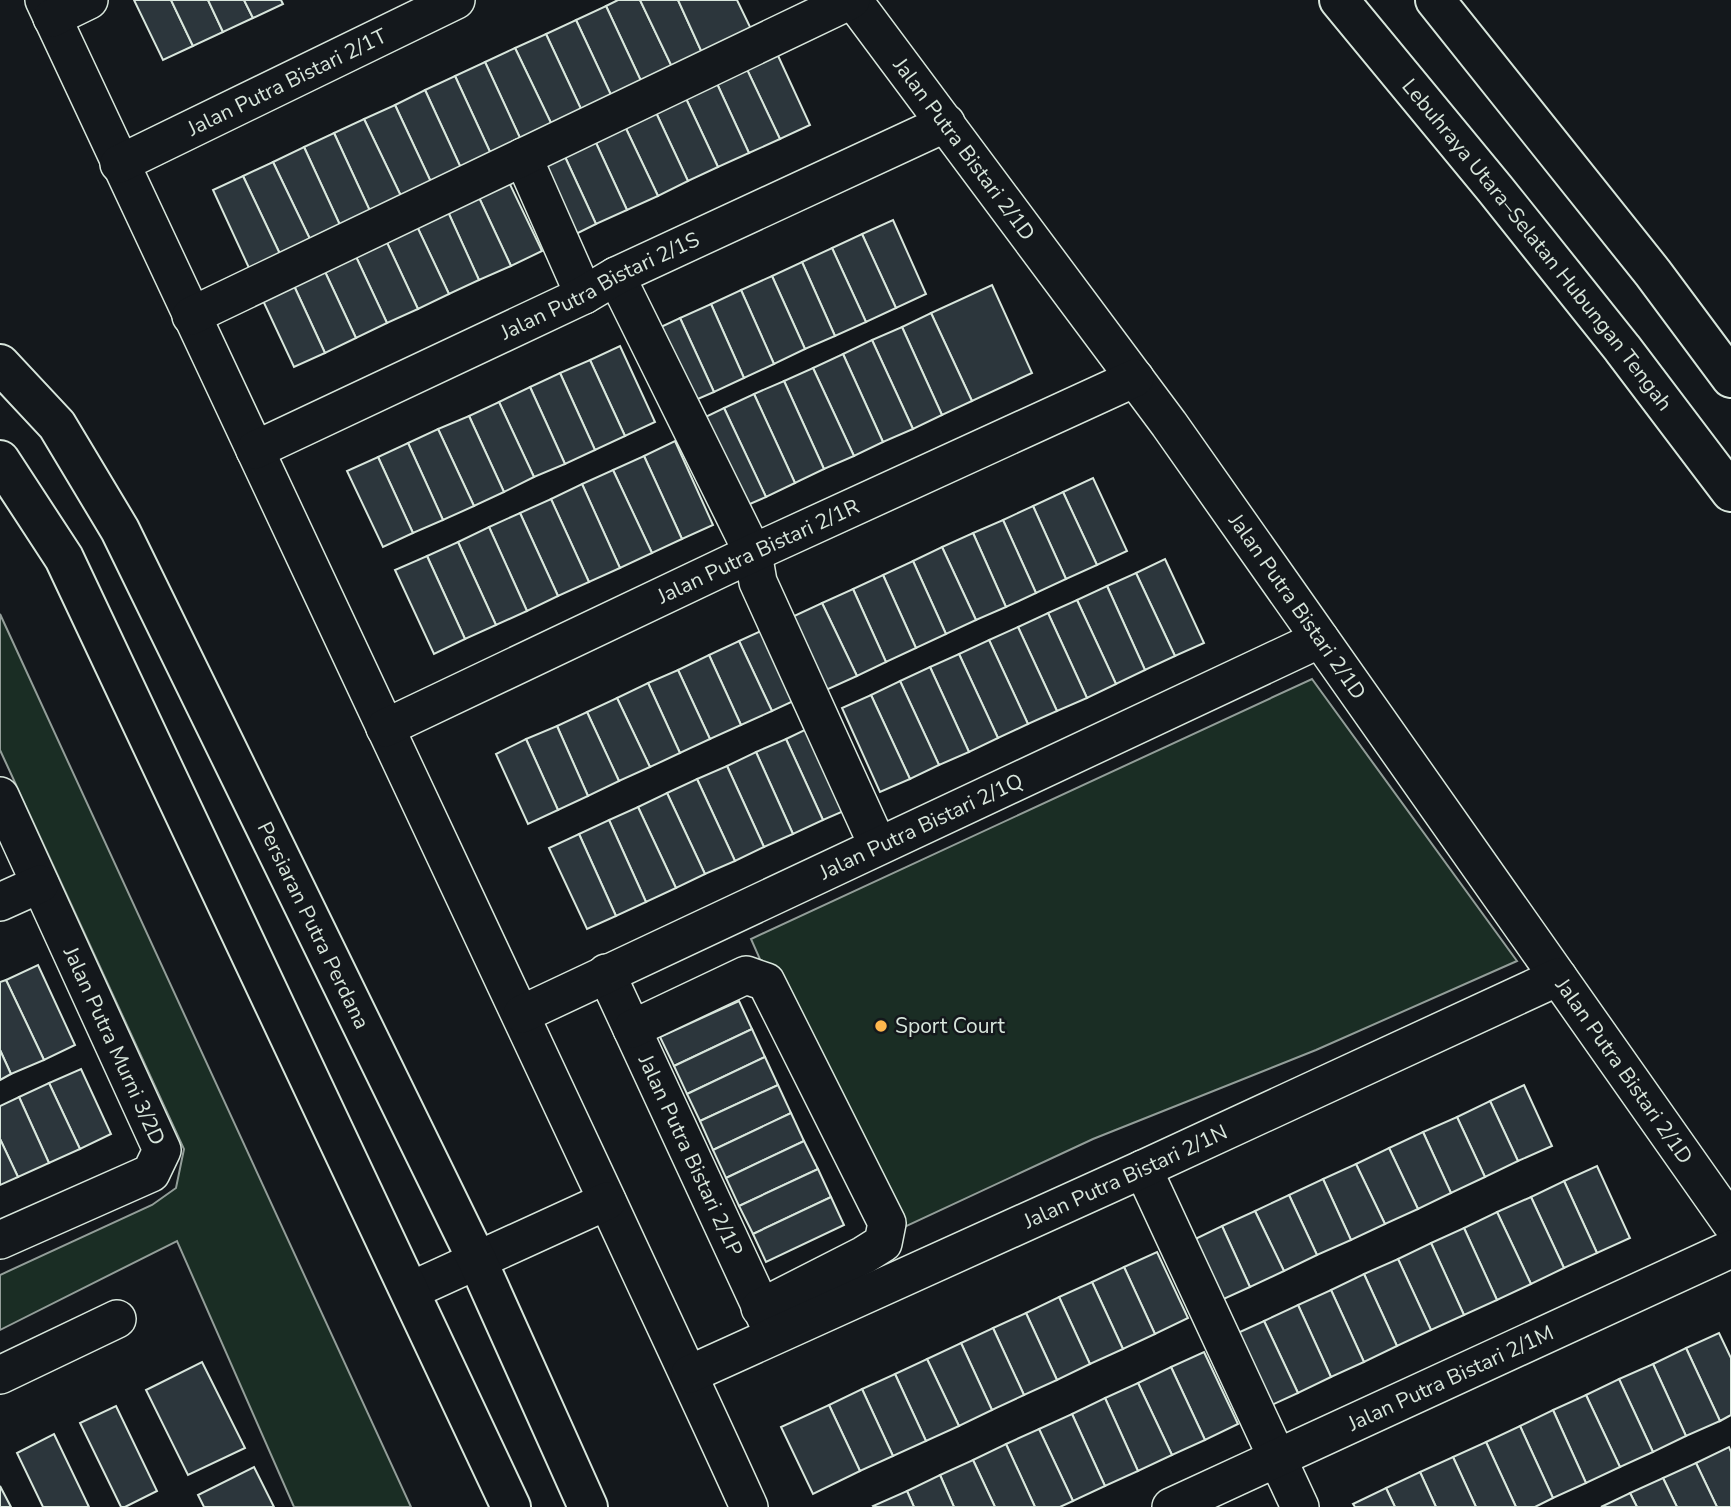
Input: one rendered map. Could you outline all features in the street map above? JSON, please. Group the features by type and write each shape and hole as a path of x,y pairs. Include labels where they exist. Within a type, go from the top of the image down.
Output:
{"main road":[{"name":"Lebuhraya Utara–Selatan Hubungan Tengah","path":"1339,0 1580,295 1731,492"},
{"path":"1435,0 1653,273 1731,378"},
{"name":"Persiaran Putra Perdana","path":"0,364 57,425 120,530 477,1260 588,1507"},
{"path":"0,460 64,558 511,1507"}],"street":[{"path":"89,0 48,9 522,1014 749,1507"},
{"name":"Jalan Putra Bistari 2/1T","path":"119,164 456,0"},
{"path":"191,316 852,0"},
{"name":"Jalan Putra Bistari 2/1D","path":"852,0 1135,378 1731,1223"},
{"name":"Jalan Putra Bistari 2/1S","path":"255,450 584,296 616,276 946,123"},
{"path":"523,157 584,296"},
{"path":"616,276 753,553 758,582 878,846"},
{"name":"Jalan Putra Bistari 2/1R","path":"385,728 753,553 1135,378"},
{"name":"Jalan Putra Bistari 2/1Q","path":"522,1014 606,972 1320,639"},
{"path":"0,796 40,884 0,902"},
{"name":"Jalan Putra Murni 3/2D","path":"0,1240 151,1173 162,1150 40,884"},
{"name":"Jalan Putra Bistari 2/1P","path":"606,972 768,1322"},
{"path":"632,1029 746,975 766,982 887,1223 883,1243 768,1322"},
{"name":"Jalan Putra Bistari 2/1N","path":"690,1374 768,1322 1143,1169 1558,976"},
{"path":"1143,1169 1300,1507"},
{"path":"410,1291 607,1201"},
{"name":"Jalan Putra Bistari 2/1M","path":"1171,1507 1731,1249"},
{"path":"0,1375 117,1319"}],"green space":[{"path":"0,614 411,1507 294,1507 177,1241 0,1330 0,1275 152,1205 176,1188 184,1149 0,750"},
{"path":"1312,679 1517,961 1316,1050 1093,1139 883,1237 751,939"}],"building":[{"path":"134,0 171,0 193,46 163,60"},
{"path":"171,0 208,0 223,32 193,46"},
{"path":"208,0 244,0 253,18 223,32"},
{"path":"244,0 281,0 283,4 253,18"},
{"path":"618,0 640,0 673,69 642,83 606,6"},
{"path":"640,0 678,0 703,55 673,69"},
{"path":"678,0 737,0 752,31 703,55"},
{"path":"606,6 642,83 612,97 576,20"},
{"path":"576,20 612,97 582,111 546,34"},
{"path":"546,34 582,111 552,125 515,48"},
{"path":"774,47 810,125 780,139 743,61"},
{"path":"515,48 552,125 521,140 485,62"},
{"path":"743,61 780,139 749,153 713,75"},
{"path":"485,62 521,140 491,154 455,76"},
{"path":"713,75 749,153 718,167 682,90"},
{"path":"455,76 491,154 461,168 425,90"},
{"path":"425,90 461,168 431,182 395,105"},
{"path":"682,90 718,167 688,181 652,104"},
{"path":"652,104 688,181 658,196 621,118"},
{"path":"395,105 431,182 401,196 364,119"},
{"path":"621,118 658,196 627,210 591,132"},
{"path":"364,119 401,196 370,211 334,133"},
{"path":"591,132 627,210 596,224 560,146"},
{"path":"334,133 370,211 340,225 304,147"},
{"path":"560,146 596,224 566,239 529,161"},
{"path":"304,147 340,225 310,239 273,162"},
{"path":"273,162 310,239 280,254 243,176"},
{"path":"505,174 542,251 511,266 475,189"},
{"path":"243,176 280,254 249,268 213,190"},
{"path":"475,189 511,266 479,280 444,203"},
{"path":"444,203 479,280 449,294 413,218"},
{"path":"413,218 449,294 418,309 382,232"},
{"path":"893,220 926,294 896,308 862,234"},
{"path":"382,232 418,309 387,323 351,246"},
{"path":"862,234 896,308 866,322 832,248"},
{"path":"351,246 387,323 356,338 320,261"},
{"path":"832,248 866,322 835,336 802,262"},
{"path":"320,261 356,338 325,353 289,275"},
{"path":"802,262 835,336 805,349 772,276"},
{"path":"289,275 325,353 294,367 258,290"},
{"path":"772,276 805,349 774,364 741,290"},
{"path":"992,285 1032,373 972,401 931,313"},
{"path":"741,290 774,364 744,378 711,304"},
{"path":"711,304 744,378 714,392 680,318"},
{"path":"931,313 972,401 942,415 902,327"},
{"path":"680,318 714,392 684,405 650,332"},
{"path":"902,327 942,415 913,429 872,340"},
{"path":"872,340 913,429 883,442 843,354"},
{"path":"620,346 655,422 625,436 590,360"},
{"path":"843,354 883,442 854,456 813,368"},
{"path":"590,360 625,436 595,450 560,373"},
{"path":"813,368 854,456 824,469 784,381"},
{"path":"560,373 595,450 565,464 530,387"},
{"path":"784,381 824,469 795,483 754,394"},
{"path":"530,387 565,464 534,477 499,402"},
{"path":"754,394 795,483 766,497 724,408"},
{"path":"499,402 534,477 504,492 469,416"},
{"path":"724,408 766,497 736,510 695,422"},
{"path":"469,416 504,492 474,506 438,429"},
{"path":"438,429 474,506 443,520 408,443"},
{"path":"675,441 713,525 682,539 644,456"},
{"path":"408,443 443,520 413,533 378,457"},
{"path":"644,456 682,539 652,553 613,470"},
{"path":"378,457 413,533 383,547 347,471"},
{"path":"613,470 652,553 620,568 582,484"},
{"path":"1093,478 1127,551 1097,565 1063,492"},
{"path":"582,484 620,568 589,582 551,499"},
{"path":"1063,492 1097,565 1066,579 1033,506"},
{"path":"551,499 589,582 558,596 520,513"},
{"path":"1033,506 1066,579 1036,593 1003,520"},
{"path":"520,513 558,596 527,611 489,527"},
{"path":"1003,520 1036,593 1006,607 973,533"},
{"path":"489,527 527,611 496,625 458,542"},
{"path":"973,533 1006,607 976,620 942,547"},
{"path":"458,542 496,625 465,639 427,556"},
{"path":"942,547 976,620 946,634 913,561"},
{"path":"427,556 465,639 434,654 395,570"},
{"path":"1165,559 1204,643 1175,656 1136,573"},
{"path":"913,561 946,634 916,648 883,575"},
{"path":"1136,573 1175,656 1145,670 1107,586"},
{"path":"883,575 916,648 886,662 853,589"},
{"path":"1107,586 1145,670 1116,684 1077,600"},
{"path":"853,589 886,662 857,676 822,603"},
{"path":"1077,600 1116,684 1087,698 1048,613"},
{"path":"822,603 857,676 826,690 792,617"},
{"path":"1048,613 1087,698 1057,711 1018,627"},
{"path":"770,627 802,697 772,711 739,641"},
{"path":"1018,627 1057,711 1028,724 989,640"},
{"path":"989,640 1028,724 998,738 959,654"},
{"path":"739,641 772,711 741,725 709,655"},
{"path":"959,654 998,738 969,752 930,667"},
{"path":"709,655 741,725 710,739 678,670"},
{"path":"930,667 969,752 939,765 900,681"},
{"path":"678,670 710,739 680,753 648,683"},
{"path":"900,681 939,765 910,779 871,695"},
{"path":"648,683 680,753 650,767 617,698"},
{"path":"871,695 910,779 880,792 842,708"},
{"path":"617,698 650,767 619,781 587,712"},
{"path":"587,712 619,781 588,796 557,726"},
{"path":"815,725 853,807 823,820 786,739"},
{"path":"557,726 588,796 558,810 526,739"},
{"path":"526,739 558,810 528,824 496,754"},
{"path":"786,739 823,820 793,834 756,752"},
{"path":"756,752 793,834 764,847 727,766"},
{"path":"727,766 764,847 735,861 697,779"},
{"path":"697,779 735,861 705,874 667,793"},
{"path":"667,793 705,874 676,888 638,807"},
{"path":"638,807 676,888 646,902 609,820"},
{"path":"609,820 646,902 616,916 579,834"},
{"path":"579,834 616,916 587,929 549,848"},
{"path":"38,965 75,1045 44,1060 6,980"},
{"path":"6,980 44,1060 11,1074 0,1050 0,982"},
{"path":"739,1001 752,1029 674,1066 660,1037"},
{"path":"752,1029 765,1057 687,1094 674,1066"},
{"path":"0,1050 11,1074 0,1080"},
{"path":"765,1057 778,1085 700,1121 687,1094"},
{"path":"81,1069 111,1134 80,1149 49,1083"},
{"path":"49,1083 80,1149 49,1163 19,1097"},
{"path":"778,1085 791,1113 713,1150 700,1121"},
{"path":"1524,1085 1552,1146 1518,1161 1490,1101"},
{"path":"19,1097 49,1163 18,1177 0,1139 0,1106"},
{"path":"1490,1101 1518,1161 1485,1177 1457,1117"},
{"path":"791,1113 804,1141 726,1178 713,1150"},
{"path":"1457,1117 1485,1177 1451,1193 1423,1132"},
{"path":"1423,1132 1451,1193 1418,1209 1389,1148"},
{"path":"0,1139 18,1177 0,1185"},
{"path":"804,1141 818,1169 739,1206 726,1178"},
{"path":"1389,1148 1418,1209 1385,1224 1356,1164"},
{"path":"1356,1164 1385,1224 1351,1240 1323,1179"},
{"path":"1597,1166 1630,1238 1597,1253 1564,1181"},
{"path":"818,1169 831,1197 753,1234 739,1206"},
{"path":"1323,1179 1351,1240 1317,1255 1289,1195"},
{"path":"1564,1181 1597,1253 1564,1268 1531,1197"},
{"path":"1289,1195 1317,1255 1284,1271 1255,1211"},
{"path":"831,1197 844,1225 766,1262 753,1234"},
{"path":"1531,1197 1564,1268 1531,1284 1497,1212"},
{"path":"1255,1211 1284,1271 1250,1287 1222,1226"},
{"path":"1497,1212 1531,1284 1497,1300 1464,1228"},
{"path":"1222,1226 1250,1287 1217,1302 1189,1242"},
{"path":"1464,1228 1497,1300 1464,1315 1431,1243"},
{"path":"1431,1243 1464,1315 1431,1330 1398,1259"},
{"path":"1157,1252 1188,1318 1155,1334 1124,1267"},
{"path":"1398,1259 1431,1330 1397,1346 1364,1274"},
{"path":"1124,1267 1155,1334 1123,1349 1092,1282"},
{"path":"1364,1274 1397,1346 1364,1362 1331,1290"},
{"path":"1092,1282 1123,1349 1090,1364 1059,1297"},
{"path":"1331,1290 1364,1362 1331,1377 1298,1305"},
{"path":"1059,1297 1090,1364 1057,1380 1026,1313"},
{"path":"1298,1305 1331,1377 1298,1393 1264,1321"},
{"path":"1026,1313 1057,1380 1024,1395 993,1328"},
{"path":"1264,1321 1298,1393 1265,1408 1231,1336"},
{"path":"993,1328 1024,1395 992,1410 961,1343"},
{"path":"1719,1333 1731,1358 1731,1415 1720,1421 1686,1348"},
{"path":"961,1343 992,1410 959,1426 927,1359"},
{"path":"1686,1348 1720,1421 1686,1436 1653,1364"},
{"path":"1204,1352 1238,1424 1205,1440 1171,1367"},
{"path":"927,1359 959,1426 926,1441 895,1374"},
{"path":"202,1362 245,1448 188,1475 146,1390"},
{"path":"1653,1364 1686,1436 1653,1452 1619,1379"},
{"path":"1171,1367 1205,1440 1172,1455 1138,1383"},
{"path":"895,1374 926,1441 893,1456 862,1389"},
{"path":"1619,1379 1653,1452 1620,1467 1586,1395"},
{"path":"1138,1383 1172,1455 1138,1471 1105,1398"},
{"path":"862,1389 893,1456 860,1471 829,1405"},
{"path":"1586,1395 1620,1467 1586,1483 1553,1410"},
{"path":"1105,1398 1138,1471 1105,1486 1072,1414"},
{"path":"829,1405 860,1471 813,1494 781,1427"},
{"path":"116,1406 157,1491 125,1507 121,1507 80,1423"},
{"path":"1553,1410 1586,1483 1553,1498 1520,1426"},
{"path":"1072,1414 1105,1486 1073,1501 1039,1429"},
{"path":"1520,1426 1553,1498 1535,1507 1516,1507 1486,1442"},
{"path":"1039,1429 1073,1501 1060,1507 1035,1507 1006,1444"},
{"path":"54,1434 89,1507 43,1507 17,1453"},
{"path":"1486,1442 1516,1507 1476,1507 1453,1457"},
{"path":"1006,1444 1035,1507 995,1507 973,1460"},
{"path":"1729,1447 1731,1507 1717,1507 1696,1463"},
{"path":"1453,1457 1476,1507 1436,1507 1420,1472"},
{"path":"973,1460 995,1507 954,1507 940,1475"},
{"path":"1696,1463 1717,1507 1677,1507 1663,1478"},
{"path":"254,1467 274,1507 204,1507 198,1495"},
{"path":"1420,1472 1436,1507 1395,1507 1386,1488"},
{"path":"940,1475 954,1507 914,1507 907,1491"},
{"path":"1663,1478 1677,1507 1637,1507 1630,1493"},
{"path":"0,1486 11,1507 0,1507"},
{"path":"1386,1488 1395,1507 1355,1507 1353,1504"},
{"path":"907,1491 914,1507 873,1506"},
{"path":"1630,1493 1637,1507 1601,1507"}],"place":[{"name":"Sport Court","path":"881,1026"}]}
